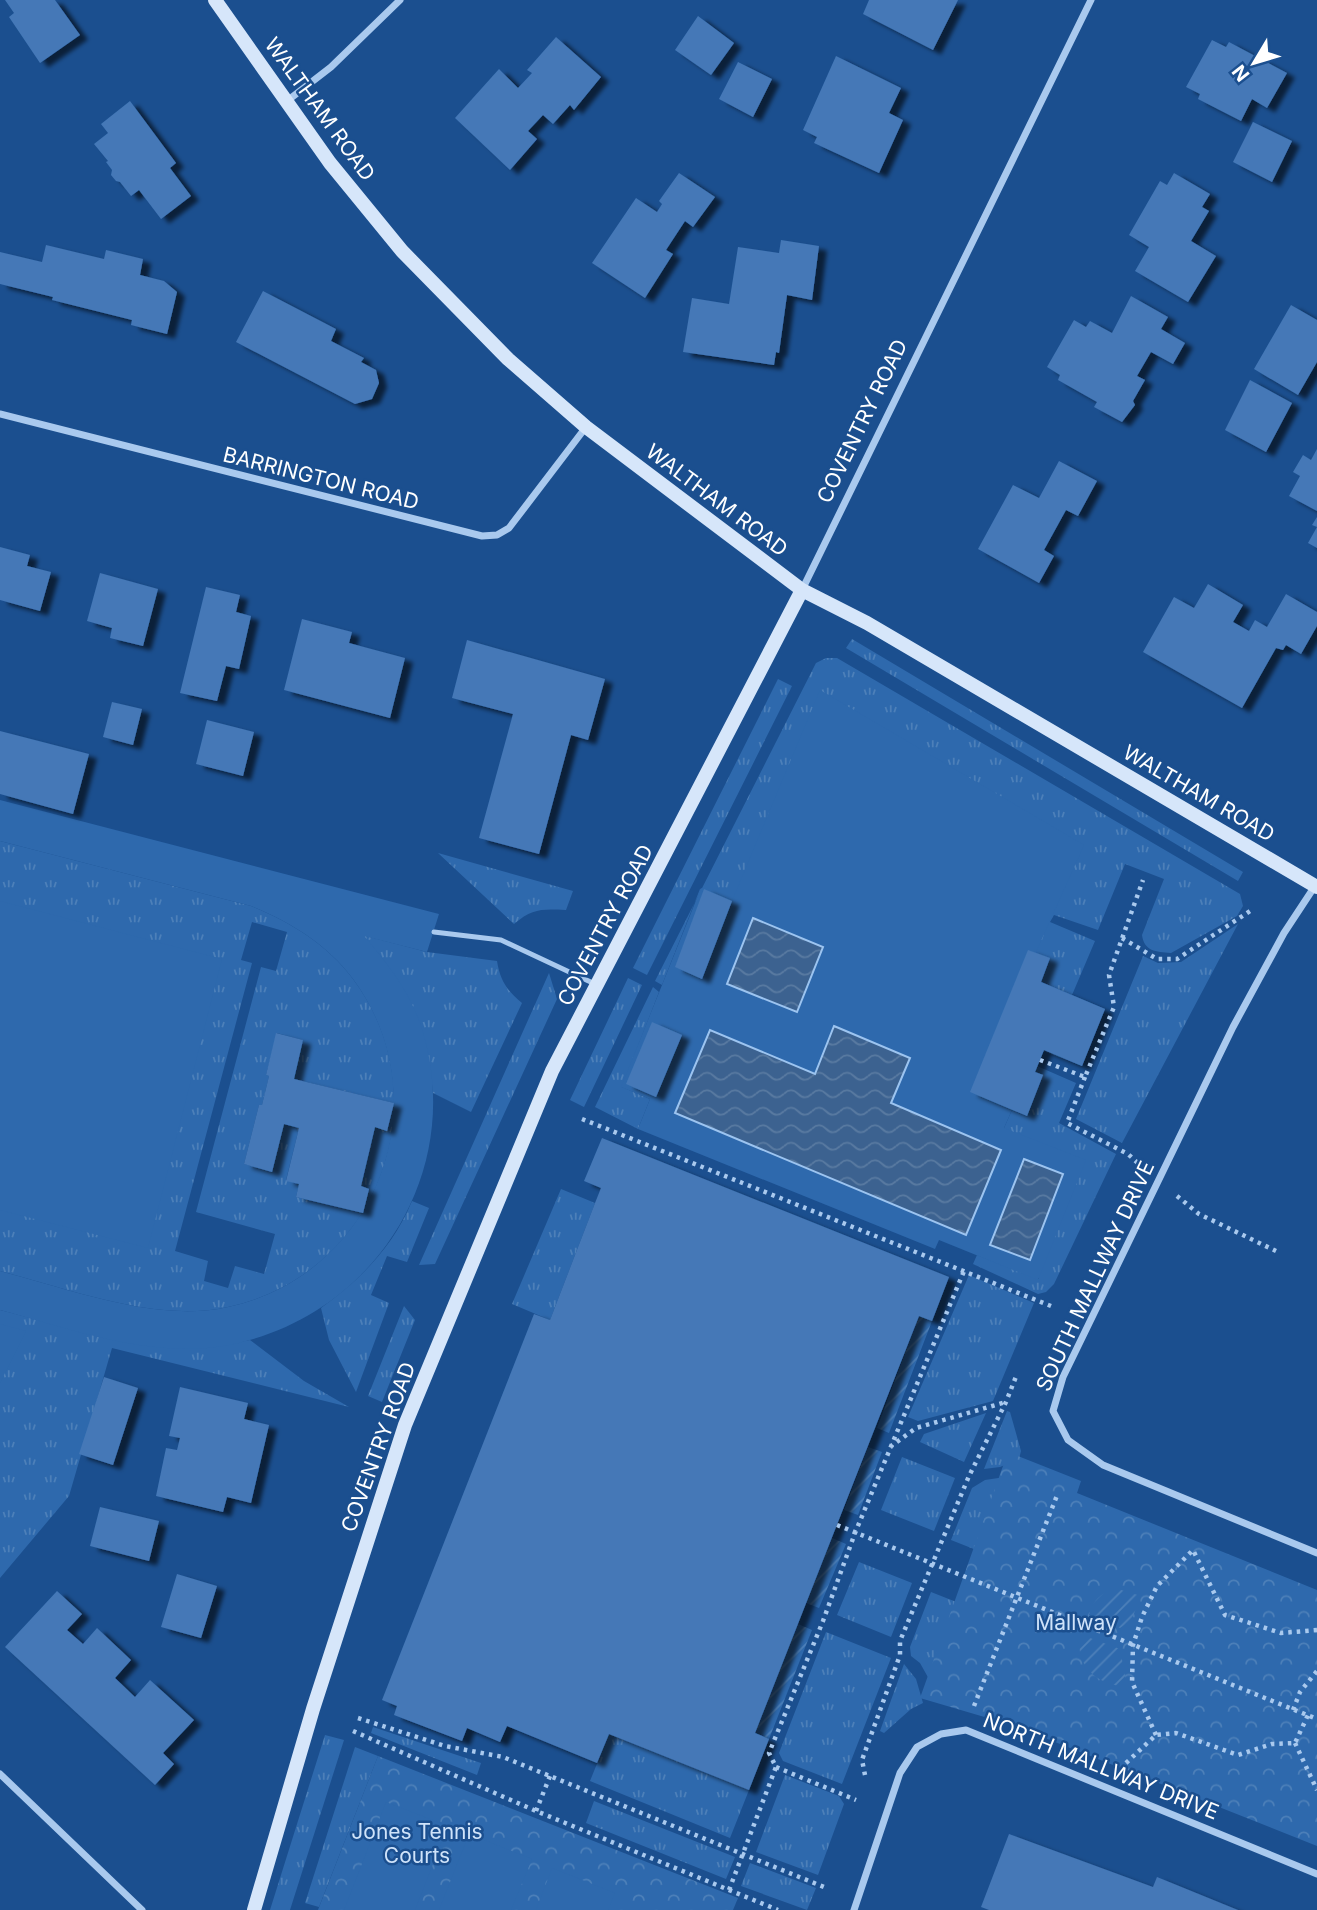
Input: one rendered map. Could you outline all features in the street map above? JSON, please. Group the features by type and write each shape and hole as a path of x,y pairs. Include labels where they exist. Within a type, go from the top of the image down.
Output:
{"street":[{"name":"WALTHAM ROAD","path":"215,0 330,163 402,251 508,359 586,427 802,590 867,623 1316,885"},
{"path":"287,101 331,67 400,0"},
{"name":"COVENTRY ROAD","path":"254,1910 313,1709 399,1440 552,1071 802,590 1091,0"},
{"name":"BARRINGTON ROAD","path":"0,414 482,536 497,535 509,528 586,427"},
{"name":"SOUTH MALLWAY DRIVE","path":"1316,885 1284,933 1233,1027 1063,1377 1053,1411 1068,1440 1103,1465 1317,1553"},
{"name":"NORTH MALLWAY DRIVE","path":"855,1910 900,1773 917,1747 942,1734 966,1730 1317,1874"},
{"path":"0,1774 142,1910"}],"lane":[{"path":"434,932 500,940 598,985"}],"path":[{"path":"1128,1154 1067,1123 1114,1007 1109,975 1143,880"},
{"path":"1122,939 1157,958 1177,959 1250,911"},
{"path":"1040,1060 1085,1077"},
{"path":"582,1119 1051,1306"},
{"path":"1199,1214 1276,1251"},
{"path":"856,1800 776,1767 769,1753 889,1448 964,1271"},
{"path":"866,1775 862,1760 900,1655 900,1641 969,1476 1017,1374"},
{"path":"889,1448 916,1428 1006,1402"},
{"path":"974,1706 1058,1493"},
{"path":"837,1525 1317,1719"},
{"path":"1156,1735 1132,1682 1133,1646 1142,1617 1157,1586 1193,1550 1226,1615 1281,1633 1317,1630"},
{"path":"1293,1710 1300,1692 1317,1671"},
{"path":"1308,1715 1295,1743 1317,1790"},
{"path":"358,1718 445,1746 503,1757 824,1887"},
{"path":"353,1731 536,1811 778,1910"},
{"path":"1126,1763 1156,1735 1176,1733 1238,1755 1272,1744 1295,1743"},
{"path":"729,1890 776,1767"},
{"path":"536,1811 550,1776"}],"green space":[{"path":"852,639 1243,872 1238,881 846,648"},
{"path":"826,658 837,658 1240,894 1243,906 1237,916 1171,953 1152,950 1145,944 1142,935 1164,879 1125,864 1098,930 1054,915 1050,922 1095,941 1072,995 732,901 701,889 816,663"},
{"path":"778,679 792,686 647,975 633,968"},
{"path":"820,690 1084,845 1036,952 1050,958 1042,982 1105,1009 1082,1066 1043,1051 1035,1072 1043,1075 1027,1116 1012,1110 1004,1128 1086,1160 1038,1280 939,1240 935,1249 638,1129 650,1099 621,1087 701,888 732,901"},
{"path":"0,800 439,914 427,952 364,936 398,980 422,1029 432,1083 431,1136 418,1186 395,1232 363,1273 323,1306 276,1331 223,1346 195,1349 110,1340 0,1310 0,1271 113,1302 172,1311 228,1307 280,1289 323,1259 356,1221 380,1177 392,1128 392,1077 380,1027 353,979 332,955 307,935 251,906 0,841"},
{"path":"0,841 251,906 307,935 343,966 380,1027 393,1077 393,1103 294,1079 303,1040 277,1033 266,1075 269,1076 262,1105 259,1105 244,1164 272,1171 284,1124 299,1128 286,1180 299,1184 296,1197 361,1213 323,1259 280,1289 228,1307 200,1311 172,1311 113,1302 0,1271","holes":["252,922 287,932 276,971 261,967 196,1212 275,1234 264,1274 235,1266 228,1288 204,1281 208,1261 175,1251 252,963 241,960"]},
{"path":"438,853 573,891 566,910 538,911 514,924"},
{"path":"0,901 222,959 148,1248 0,1210"},
{"path":"694,903 662,985 655,981"},
{"path":"1238,924 1122,1143 1076,1119 1143,956 1158,963 1181,962"},
{"path":"362,935 427,952 497,961 505,985 522,1003 471,1112 433,1093 426,1048 412,1008 391,971"},
{"path":"549,973 557,999 435,1264 419,1265"},
{"path":"628,978 642,985 584,1107 570,1100"},
{"path":"653,987 659,992 622,1087 650,1099 638,1129 595,1107"},
{"path":"1037,1066 1076,1083 1059,1123 1116,1154 1054,1284 1046,1292 1038,1294 973,1264 977,1255 1039,1279 1004,1128 1012,1110 1026,1116 1043,1076 1035,1072"},
{"path":"393,1109 392,1128 380,1177 364,1207 368,1189 361,1186 375,1127 387,1130"},
{"path":"561,1189 595,1203 550,1320 512,1304"},
{"path":"412,1201 429,1208 407,1262 387,1256 371,1295 389,1303 356,1392 329,1340 321,1308 349,1286 374,1261 395,1233"},
{"path":"969,1275 1034,1303 993,1401 918,1421 908,1417"},
{"path":"404,1306 415,1320 382,1402 368,1396"},
{"path":"0,1310 124,1340 155,1344 218,1345 250,1340 304,1381 349,1407 112,1348 69,1496 0,1578"},
{"path":"919,1316 932,1321 889,1433 877,1428"},
{"path":"0,1324 26,1331 0,1383"},
{"path":"1007,1411 1010,1412 1021,1451 1019,1459 1000,1467 984,1469"},
{"path":"986,1413 964,1462 920,1442 924,1434"},
{"path":"868,1447 882,1452 858,1515 844,1510"},
{"name":"Mallway","path":"1008,1452 1081,1481 1077,1493 1317,1590 1317,1846 1015,1726 920,1698"},
{"path":"902,1457 955,1478 934,1531 881,1510"},
{"path":"1012,1476 1022,1568 951,1540 972,1488 985,1480"},
{"path":"832,1538 846,1544 819,1608 806,1603"},
{"path":"859,1562 912,1583 891,1637 837,1615"},
{"path":"1118,1589 1141,1596 1131,1621 1120,1628 1089,1615 1099,1597"},
{"path":"931,1592 1002,1620 934,1688 920,1663 911,1656 910,1647"},
{"path":"798,1624 812,1630 769,1739 755,1733"},
{"path":"826,1632 891,1658 842,1784 783,1761 779,1753"},
{"path":"1082,1635 1120,1649 1127,1686 1111,1684 1091,1673 1080,1652"},
{"path":"904,1664 916,1679 923,1703 911,1709 884,1733 880,1731"},
{"path":"373,1727 481,1763 477,1775 371,1733"},
{"path":"609,1734 749,1790 730,1838 590,1781"},
{"path":"325,1735 344,1740 290,1910 270,1910"},
{"path":"355,1747 378,1756 319,1907 305,1903"},
{"name":"Jones Tennis Courts","path":"378,1756 738,1898 733,1910 318,1910"},
{"path":"785,1775 839,1796 844,1804 818,1875 756,1852"},
{"path":"594,1801 735,1857 726,1879 586,1823"},
{"path":"386,1802 448,1826 415,1910 344,1910"},
{"path":"469,1834 532,1859 511,1910 439,1910"},
{"path":"750,1863 816,1888 807,1910 741,1886"},
{"path":"552,1868 615,1893 608,1910 536,1910"}],"water":[{"path":"753,918 823,947 797,1012 727,984"},
{"path":"834,1026 910,1058 891,1103 1001,1150 966,1235 675,1113 710,1030 815,1074"},
{"path":"1024,1159 1063,1174 1030,1260 990,1245"}],"building":[{"path":"5,0 55,0 80,35 40,63 9,17 14,13"},
{"path":"869,0 958,0 933,50 863,14"},
{"path":"698,16 734,43 711,75 675,50"},
{"path":"556,37 601,77 574,110 570,105 553,124 543,115 528,131 537,139 510,170 455,118 499,69 518,88 532,73 527,70"},
{"path":"1212,40 1226,47 1229,42 1287,73 1267,108 1252,99 1241,121 1198,99 1200,94 1186,87"},
{"path":"836,56 901,88 889,113 903,120 879,173 814,143 817,137 803,130"},
{"path":"738,62 772,79 753,117 719,99"},
{"path":"130,101 176,163 170,168 191,196 161,219 139,190 131,196 120,182 116,181 111,175 112,170 106,162 108,161 94,144 108,133 101,124"},
{"path":"1253,122 1292,141 1272,182 1233,162"},
{"path":"679,173 715,197 693,227 685,221 666,250 673,254 645,298 592,263 636,198 657,212 662,204 659,201"},
{"path":"1174,173 1210,194 1202,207 1209,211 1191,241 1216,256 1188,302 1135,271 1149,247 1129,235 1160,181 1167,185"},
{"path":"781,240 819,246 812,300 787,295 779,353 776,352 774,365 683,352 692,298 729,304 738,247 779,253"},
{"path":"46,245 104,259 106,250 143,259 140,275 164,281 177,292 167,334 131,325 132,320 0,284 0,252 42,262"},
{"path":"263,291 336,329 331,341 364,358 361,362 376,370 379,383 372,399 355,404 236,342"},
{"path":"1131,296 1168,317 1161,329 1185,343 1173,364 1151,352 1137,376 1145,380 1133,401 1135,405 1122,422 1094,407 1097,402 1058,380 1060,375 1047,367 1074,320 1086,327 1090,321 1112,333"},
{"path":"1291,305 1317,320 1317,362 1298,395 1254,369"},
{"path":"1250,380 1292,403 1266,452 1225,430"},
{"path":"1317,449 1317,511 1289,496 1300,476 1293,472 1303,455 1311,460"},
{"path":"1059,461 1097,481 1078,516 1066,510 1044,550 1054,556 1039,583 978,549 1013,485 1039,498"},
{"path":"1317,527 1317,548 1308,543"},
{"path":"0,547 30,555 27,566 51,572 40,611 0,600"},
{"path":"100,573 158,589 143,646 110,638 112,628 87,621"},
{"path":"1208,584 1243,605 1233,622 1249,631 1255,620 1267,627 1286,594 1317,612 1317,626 1301,654 1286,645 1283,650 1276,648 1242,708 1143,652 1174,597 1194,608"},
{"path":"206,587 240,595 236,612 251,616 239,669 226,666 217,701 180,693"},
{"path":"302,619 352,632 349,643 405,658 390,718 284,690"},
{"path":"467,640 605,679 588,740 571,735 539,854 479,838 513,714 452,698"},
{"path":"112,702 142,709 133,745 103,737"},
{"path":"207,720 254,732 243,776 196,764"},
{"path":"0,731 89,754 73,814 0,794"},
{"path":"704,889 732,901 702,979 675,967"},
{"path":"1028,950 1050,958 1041,982 1105,1009 1082,1066 1044,1050 1035,1072 1043,1075 1027,1116 970,1092"},
{"path":"652,1022 682,1035 656,1097 626,1084"},
{"path":"276,1033 303,1040 294,1079 394,1103 387,1131 375,1127 361,1186 369,1189 363,1213 296,1197 299,1184 286,1181 299,1128 284,1124 272,1172 244,1164 259,1105 262,1105"},
{"path":"602,1138 949,1277 932,1321 919,1316 755,1733 769,1739 749,1790 609,1734 597,1763 507,1726 500,1742 467,1728 462,1741 394,1715 397,1706 382,1700 534,1314 550,1320 601,1188 584,1181"},
{"path":"104,1377 138,1388 113,1465 79,1454"},
{"path":"180,1387 248,1403 244,1419 269,1425 251,1503 227,1497 223,1512 156,1496 166,1448 177,1450 180,1438 169,1436"},
{"path":"100,1507 159,1521 149,1561 90,1546"},
{"path":"177,1574 217,1586 201,1638 161,1627"},
{"path":"57,1591 82,1614 67,1630 83,1644 97,1628 131,1660 115,1678 135,1697 150,1680 194,1720 163,1753 174,1764 155,1785 5,1647"},
{"path":"1009,1834 1153,1887 1157,1877 1238,1910 989,1910 981,1907"}]}
